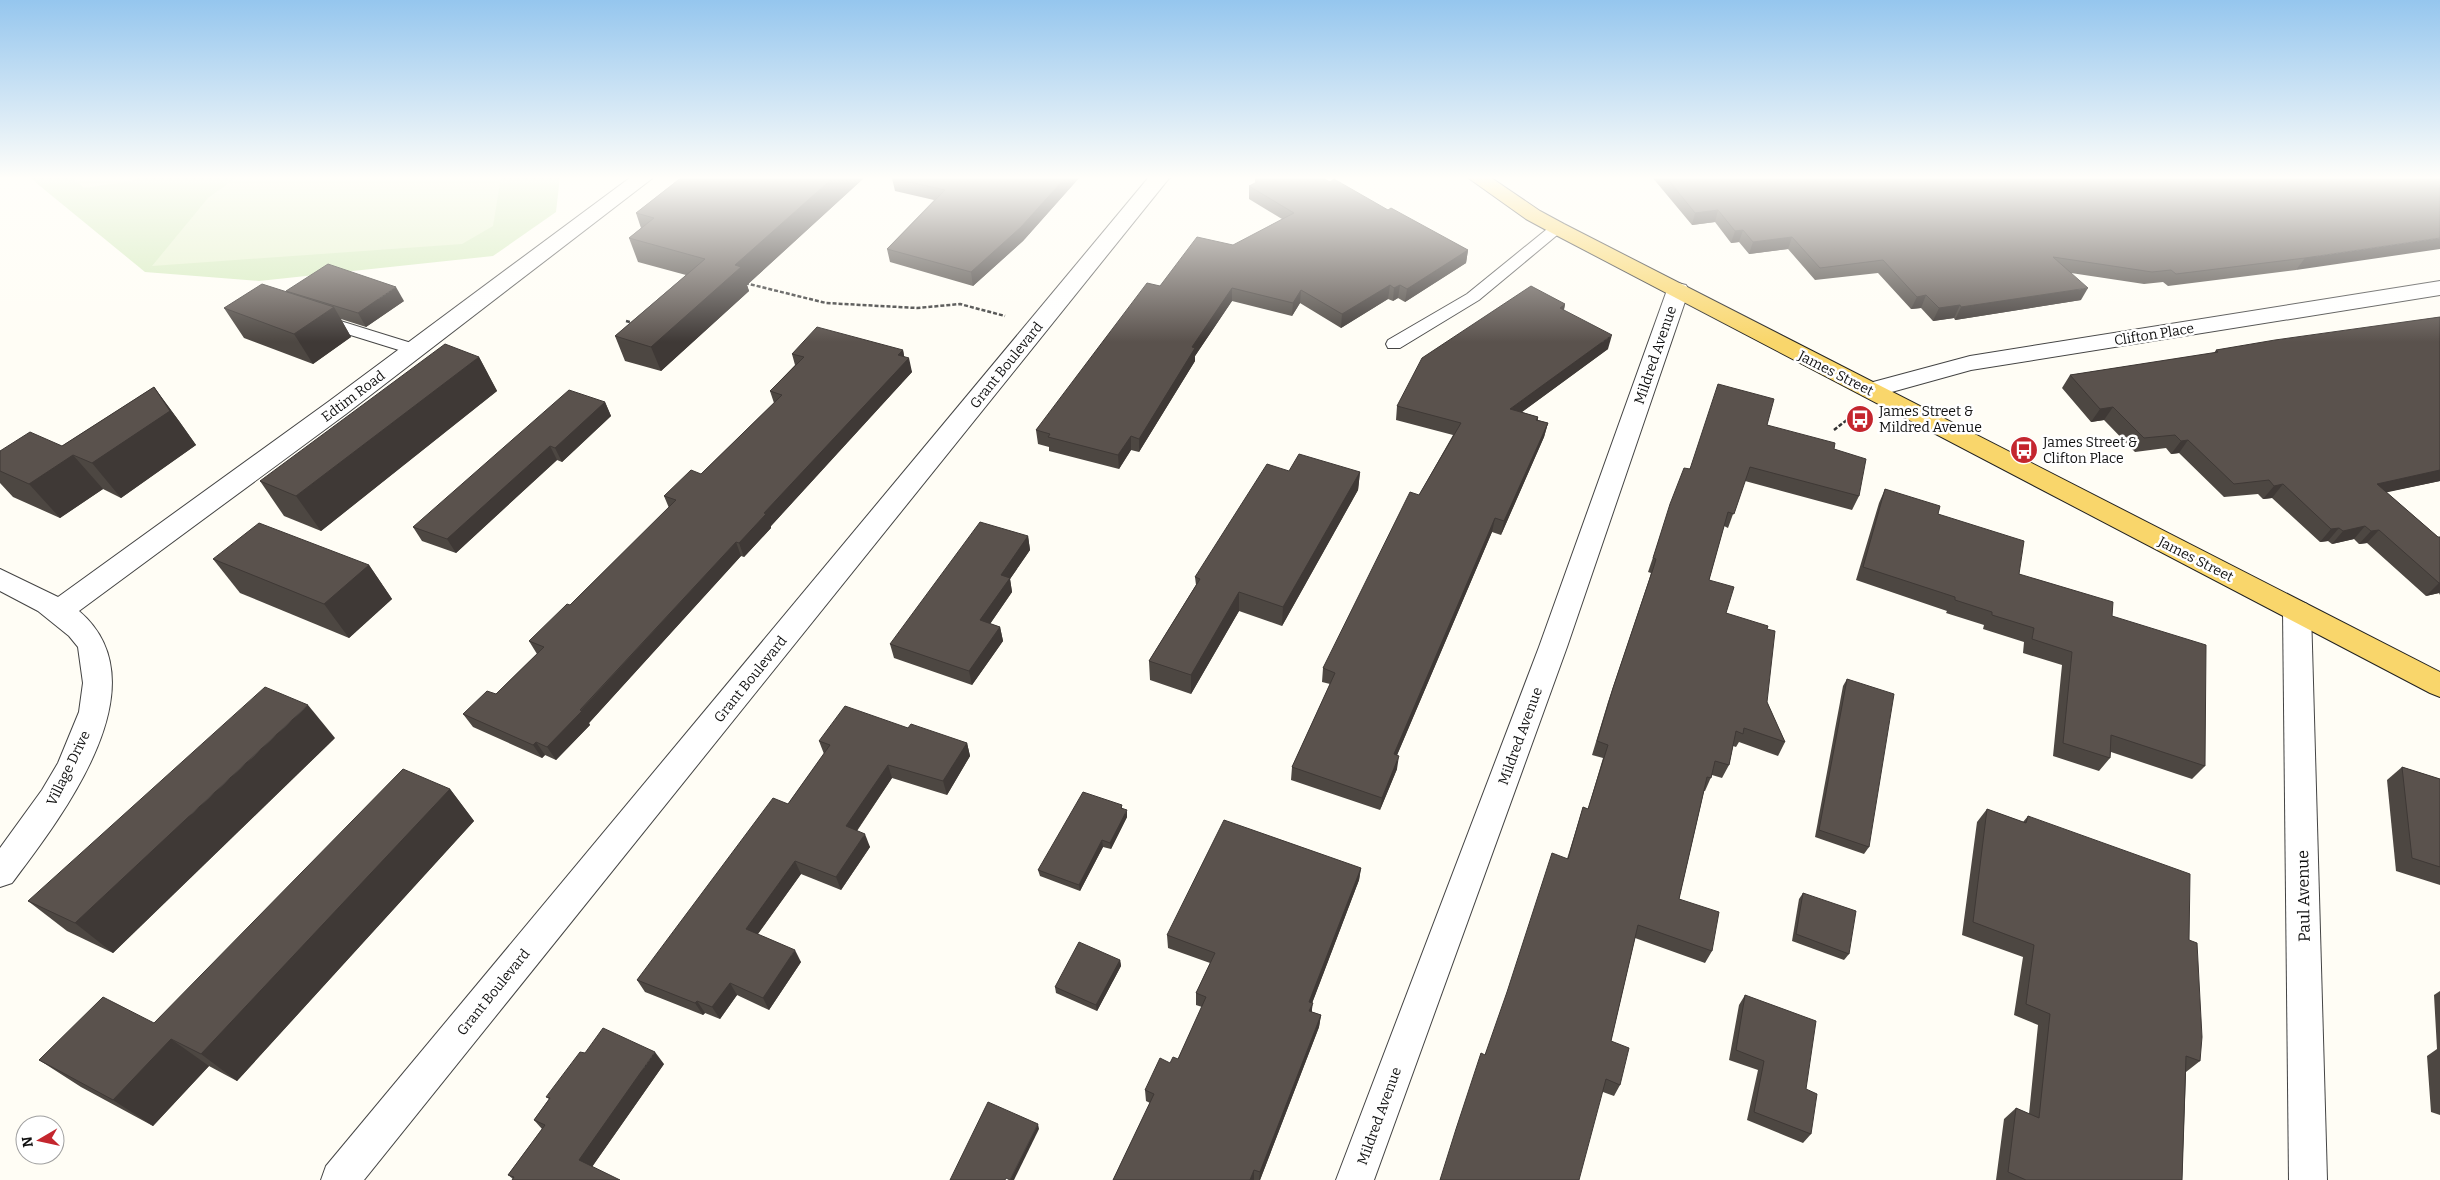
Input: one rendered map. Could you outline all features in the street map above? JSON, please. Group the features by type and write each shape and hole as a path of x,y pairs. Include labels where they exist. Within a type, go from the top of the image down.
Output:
{"main road":[{"name":"James Street","path":"1565,232 2297,611 2436,679"}],"street":[{"name":"Edtim Road","path":"59,611 415,350 571,232"},
{"name":"Grant Boulevard","path":"340,1180 1115,232"},
{"name":"Clifton Place","path":"1870,390 1970,363 2440,288"},
{"name":"Mildred Avenue","path":"1355,1180 1550,656 1678,290"},
{"name":"Village Drive","path":"0,579 59,611 89,639 98,669 96,705 78,754 46,813 0,873"},
{"name":"Paul Avenue","path":"2297,611 2308,1180"}],"lane":[{"path":"1394,344 1473,297 1552,232"},
{"path":"302,314 415,350"}],"path":[{"path":"737,281 826,303 917,308 960,304 1039,324"},
{"path":"626,321 642,325"},
{"path":"1834,430 1853,415"}],"green space":[{"path":"96,232 527,232 493,256 259,281 145,272"},
{"path":"180,232 483,232 462,244 152,266"}],"building":[{"path":"636,232 772,232 735,265 741,267 651,347 615,336 705,259 629,238"},
{"path":"904,232 1015,232 971,272 887,249"},
{"path":"1258,232 1435,232 1468,250 1407,289 1400,285 1394,288 1390,285 1342,314 1301,290 1293,303 1232,288 1192,347 1195,348 1139,439 1131,436 1118,455 1048,437 1050,434 1036,430 1147,283 1160,286 1197,237 1233,245"},
{"path":"1745,232 2440,232 2440,238 2305,258 2176,274 2171,270 2152,272 2053,257 2088,288 1961,307 1960,305 1939,308 1926,295 1917,297 1883,260 1820,268 1792,237 1753,242"},
{"path":"328,264 396,287 358,313 286,291"},
{"path":"262,284 334,307 294,334 224,308"},
{"path":"1531,286 1565,304 1560,308 1612,335 1510,409 1538,417 1536,420 1548,423 1504,521 1495,518 1394,754 1399,756 1382,798 1292,767 1335,673 1323,668 1410,492 1419,495 1461,423 1397,406 1422,358"},
{"path":"2440,317 2440,470 2377,484 2440,537 2440,583 2379,530 2371,531 2365,526 2343,531 2339,528 2331,529 2283,484 2274,486 2269,480 2234,484 2188,440 2181,441 2175,435 2144,438 2113,407 2100,409 2070,375 2218,352 2216,350 2275,340"},
{"path":"817,327 903,350 898,355 909,358 764,513 766,514 739,543 736,542 547,747 536,742 533,745 463,714 487,691 496,694 544,647 529,641 567,604 570,605 676,500 664,496 691,470 701,474 782,395 770,391 804,357 792,354"},
{"path":"445,344 479,357 296,496 260,481"},
{"path":"1718,384 1774,399 1767,425 1835,443 1834,449 1866,459 1859,496 1750,467 1734,514 1728,512 1709,580 1734,587 1726,613 1768,626 1767,629 1775,631 1767,702 1785,742 1744,728 1743,734 1736,731 1729,765 1715,761 1711,778 1707,777 1679,899 1719,912 1712,951 1638,925 1611,1041 1629,1048 1620,1085 1606,1079 1579,1180 1440,1180 1481,1053 1485,1055 1507,992 1552,853 1568,859 1583,807 1588,809 1608,745 1597,741 1613,688 1654,566 1656,559 1653,558 1670,504 1684,468 1690,469"},
{"path":"154,387 170,411 92,463 73,455 29,484 0,471 0,451 30,432 62,446"},
{"path":"569,390 605,402 555,448 550,446 447,539 413,527"},
{"path":"1299,454 1360,472 1283,607 1239,592 1191,675 1149,661 1200,579 1195,577 1267,464 1289,471"},
{"path":"1885,489 1940,506 1938,514 2024,541 2019,574 2113,602 2112,616 2206,645 2205,766 2111,735 2110,758 2063,743 2072,652 2032,639 2034,628 1992,615 1992,612 1955,600 1955,597 1863,567"},
{"path":"980,522 1028,536 1001,575 1010,578 980,620 1000,627 969,671 890,644"},
{"path":"259,523 369,565 324,604 213,559"},
{"path":"1847,679 1894,694 1869,847 1819,830"},
{"path":"265,687 308,705 75,923 28,901"},
{"path":"845,706 908,728 911,724 967,743 943,781 888,765 846,826 865,834 836,877 795,861 746,929 795,950 763,998 730,983 712,1007 697,1001 695,1003 637,980 773,798 788,804 830,745 819,741"},
{"path":"2402,767 2440,779 2440,867 2412,858"},
{"path":"403,769 450,789 201,1054 171,1039 113,1100 39,1060 103,997 154,1023"},
{"path":"1083,792 1122,805 1121,808 1127,810 1110,843 1102,840 1079,885 1038,870"},
{"path":"1987,809 2026,823 2028,816 2190,874 2189,940 2197,943 2202,1037 2200,1061 2186,1056 2182,1180 2026,1180 2008,1172 2016,1108 2039,1118 2050,1014 2026,1004 2034,945 1973,922"},
{"path":"1224,820 1361,868 1309,1002 1313,1003 1309,1011 1321,1015 1260,1172 1254,1170 1250,1180 1113,1180 1154,1094 1145,1090 1160,1058 1170,1063 1173,1057 1178,1059 1206,997 1196,993 1215,953 1167,935"},
{"path":"1803,893 1856,911 1849,954 1796,934"},
{"path":"1079,942 1120,960 1096,1005 1055,987"},
{"path":"1745,995 1816,1021 1806,1089 1817,1094 1811,1134 1754,1112 1764,1061 1736,1050"},
{"path":"603,1028 655,1052 579,1160 620,1180 512,1180 514,1177 508,1175 545,1125 534,1120 550,1098 546,1097 580,1052 585,1053"},
{"path":"988,1102 1038,1124 1010,1180 1006,1178 1005,1180 950,1180"}],"place":[{"name":"James Street & Mildred Avenue","path":"1860,419"},
{"name":"James Street & Clifton Place","path":"2024,450"}]}
